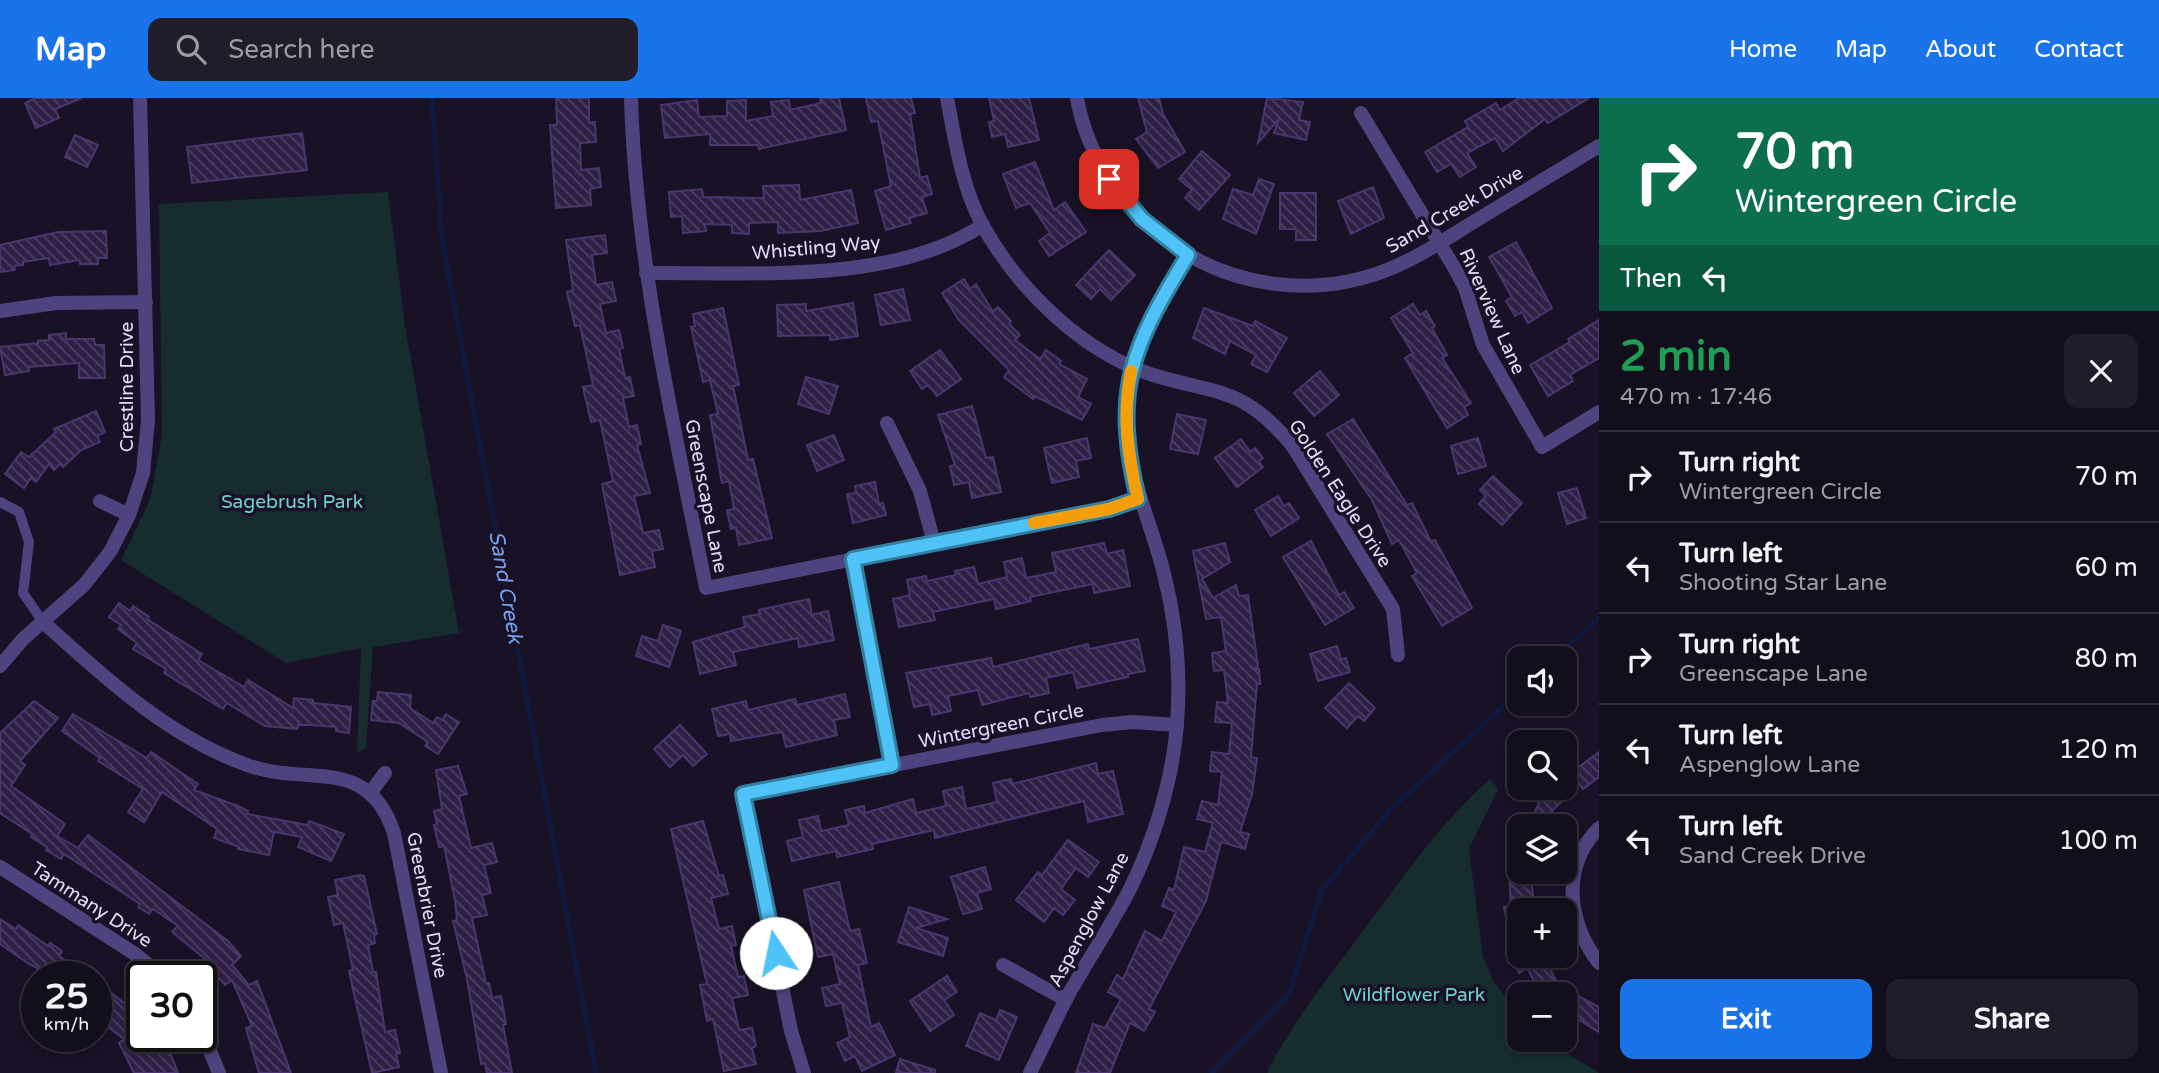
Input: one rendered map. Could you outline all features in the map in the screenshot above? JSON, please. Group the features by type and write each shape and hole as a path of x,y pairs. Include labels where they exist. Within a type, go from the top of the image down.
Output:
{"street":[{"name":"Crestline Drive","path":"0,666 97,570 110,552 129,515 143,473 147,449 141,98"},
{"name":"Greenscape Lane","path":"631,98 636,194 646,272 706,588 1109,509 1138,499"},
{"name":"Golden Eagle Drive","path":"947,98 960,160 983,225 1024,283 1083,339 1132,367 1223,391 1244,401 1277,427 1292,445 1393,609 1398,654"},
{"name":"Sand Creek Drive","path":"1077,98 1090,140 1109,179 1142,219 1188,255 1240,278 1289,286 1315,286 1363,278 1387,270 1440,242 1599,146"},
{"path":"1361,113 1440,242"},
{"name":"Whistling Way","path":"646,272 785,272 852,266 918,254 945,245 983,225"},
{"name":"Riverview Lane","path":"1440,242 1465,288 1476,327 1494,366 1542,447 1599,412"},
{"name":"Aspenglow Lane","path":"1030,1073 1066,1000 1130,889 1143,858 1163,794 1177,725 1177,663 1170,605 1163,569 1138,499 1129,460 1125,417 1132,367 1145,330 1188,255"},
{"path":"0,311 56,303 146,302"},
{"path":"887,423 920,491 934,542"},
{"path":"100,501 129,515"},
{"path":"853,559 892,765"},
{"path":"43,622 116,688 214,752 271,772 340,778 371,792 385,773"},
{"name":"Wintergreen Circle","path":"804,1073 791,1031 743,794 1102,724 1133,722 1177,725"},
{"name":"Greenbrier Drive","path":"371,792 387,813 394,833 442,1073"},
{"path":"1599,828 1577,859 1572,894 1579,931 1599,963"},
{"name":"Tammany Drive","path":"0,867 144,961"},
{"path":"1003,965 1066,1000"},
{"path":"210,1052 219,1073"}],"lane":[{"path":"0,502 19,512 29,542 23,593 43,622"}],"green space":[{"name":"Sagebrush Park","path":"388,192 405,326 459,633 373,647 366,748 357,753 361,648 286,663 121,560 150,500 162,435 159,204"},
{"name":"Wildflower Park","path":"1490,779 1498,789 1469,849 1483,957 1494,982 1507,999 1507,1052 1565,1052 1599,1073 1267,1073 1310,1002 1406,873 1471,796"}],"building":[{"path":"36,98 82,98 55,109 59,118 36,128 25,103"},
{"path":"556,98 589,98 589,123 595,122 596,142 580,143 581,170 599,168 601,187 590,189 591,205 556,208 550,125 557,125"},
{"path":"820,98 839,98 846,130 759,149 758,145 710,145 710,134 665,138 661,105 697,100 699,117 727,116 727,101 746,100 746,121 773,116 771,102 789,100 790,110 821,103"},
{"path":"866,98 911,98 915,113 910,114 920,178 927,176 932,194 922,197 927,213 909,218 911,223 886,230 875,191 891,186 878,121 871,122"},
{"path":"989,98 1029,98 1039,140 1008,147 1005,134 992,137 989,122 994,121"},
{"path":"1138,98 1159,98 1163,114 1185,152 1158,168 1136,139 1147,132"},
{"path":"1267,98 1303,102 1299,120 1310,122 1306,140 1274,133 1279,119 1258,143"},
{"path":"1519,98 1589,98 1548,123 1545,119 1503,151 1495,138 1467,153 1476,167 1460,177 1451,164 1437,172 1425,152 1468,127 1465,121 1496,103 1500,110"},
{"path":"302,133 307,170 192,183 187,147"},
{"path":"75,135 98,145 87,167 65,157"},
{"path":"1202,151 1230,175 1199,210 1185,198 1192,190 1179,179"},
{"path":"1035,162 1054,210 1065,202 1086,232 1049,256 1039,241 1050,233 1030,203 1016,208 1003,174"},
{"path":"1259,179 1274,184 1256,234 1223,219 1233,189 1253,195"},
{"path":"799,185 800,200 851,190 858,223 820,231 778,233 778,222 749,223 749,234 732,233 732,225 705,224 706,231 683,233 682,216 671,217 669,192 702,189 703,197 764,198 763,186"},
{"path":"1373,187 1384,218 1351,234 1338,201"},
{"path":"1280,193 1316,193 1316,240 1296,240 1296,229 1280,229"},
{"path":"106,231 107,258 98,258 98,264 80,264 79,260 50,265 49,258 23,262 23,265 14,266 15,270 0,272 0,245 58,232"},
{"path":"605,235 607,253 592,255 596,285 612,282 616,301 600,304 606,333 619,330 623,348 619,349 625,378 630,377 634,396 623,398 629,427 637,425 641,444 637,445 650,493 634,496 643,533 659,530 663,549 652,551 655,567 620,575 602,484 613,481 600,420 591,422 583,387 593,385 580,325 575,326 567,292 573,290 566,240"},
{"path":"1516,242 1552,308 1528,323 1522,312 1515,316 1506,301 1512,297 1489,257"},
{"path":"1109,250 1135,275 1111,300 1100,289 1091,299 1076,285"},
{"path":"964,279 970,289 976,284 993,312 998,307 1011,321 1009,324 1020,335 1015,340 1040,359 1046,350 1061,361 1059,364 1087,379 1078,397 1091,404 1082,420 1035,396 1033,399 1004,377 1009,370 958,319 942,293"},
{"path":"903,289 910,320 881,325 875,295"},
{"path":"853,303 858,336 830,340 830,335 778,336 777,305 806,304 806,311"},
{"path":"1413,304 1420,315 1426,311 1435,326 1432,328 1447,355 1442,358 1471,403 1464,407 1468,415 1447,428 1405,358 1413,353 1391,318"},
{"path":"723,308 739,385 733,386 748,460 753,459 772,538 739,545 736,528 731,529 727,510 734,509 729,481 722,483 710,415 718,414 710,380 703,382 691,327 695,326 693,314"},
{"path":"1204,308 1253,326 1255,321 1287,338 1267,372 1251,364 1256,355 1230,341 1225,354 1193,338"},
{"path":"1599,320 1599,358 1570,375 1573,381 1548,396 1530,365 1570,342 1568,339"},
{"path":"66,333 66,339 94,339 95,345 104,345 105,378 79,378 79,363 29,367 29,371 5,375 0,347 38,343 49,340 49,335"},
{"path":"940,350 961,379 937,396 928,385 922,389 910,371"},
{"path":"1320,371 1339,395 1314,416 1294,393"},
{"path":"806,377 838,386 829,414 798,404"},
{"path":"972,406 986,458 993,457 1001,492 972,498 969,482 954,485 950,466 955,465 938,415"},
{"path":"96,411 105,432 97,436 100,442 81,450 63,467 60,464 54,470 49,464 36,482 31,478 24,488 5,474 21,452 29,457 56,432 54,429"},
{"path":"1177,414 1206,420 1198,454 1170,449"},
{"path":"1353,419 1407,505 1412,503 1431,542 1435,540 1472,608 1442,626 1412,576 1417,573 1399,540 1392,544 1372,500 1327,434"},
{"path":"834,435 844,460 817,471 807,445"},
{"path":"1087,438 1091,458 1076,461 1079,477 1052,483 1044,448"},
{"path":"1478,438 1486,466 1458,474 1451,446"},
{"path":"1241,439 1250,452 1255,448 1263,458 1259,461 1263,467 1237,487 1215,458"},
{"path":"1493,476 1522,503 1502,525 1479,504 1486,496 1480,490"},
{"path":"875,482 879,504 883,503 886,515 853,523 847,494 856,493 855,486"},
{"path":"1577,488 1586,518 1567,524 1558,493"},
{"path":"1278,496 1284,506 1289,503 1299,518 1271,536 1255,510"},
{"path":"1311,541 1339,595 1344,592 1354,608 1325,625 1283,557"},
{"path":"1104,543 1107,554 1123,550 1130,586 1094,593 1093,584 1030,597 1031,601 996,609 994,599 933,612 935,620 899,627 893,599 910,595 907,580 926,576 927,581 956,575 955,571 974,567 978,584 1007,577 1004,562 1022,558 1026,578 1056,572 1052,553"},
{"path":"1225,543 1230,562 1202,579 1213,598 1236,585 1239,596 1248,595 1258,666 1254,669 1259,669 1260,684 1257,684 1251,757 1257,758 1252,794 1240,832 1249,834 1245,849 1221,842 1206,901 1149,1009 1155,1012 1144,1031 1130,1023 1110,1073 1076,1073 1093,1024 1105,1028 1121,999 1108,992 1117,975 1123,979 1145,931 1162,941 1176,912 1162,906 1169,888 1174,890 1184,847 1205,852 1213,823 1197,819 1202,801 1218,805 1222,772 1210,771 1212,752 1229,754 1232,723 1215,722 1217,702 1228,703 1224,670 1214,671 1212,653 1226,651 1221,617 1206,619 1193,551"},
{"path":"809,599 812,615 828,611 834,640 799,647 798,638 733,652 736,665 700,674 693,642 745,627 743,617 760,614 759,610"},
{"path":"119,603 130,611 133,606 149,617 147,619 202,654 198,660 244,687 248,680 293,708 294,698 351,707 349,733 336,731 336,727 298,725 297,729 265,726 227,703 223,709 164,673 166,669 133,649 137,643 118,629 121,625 109,617"},
{"path":"663,625 681,631 669,667 636,656 642,636 658,641"},
{"path":"1138,639 1145,671 1077,688 1073,672 1046,678 1049,693 1030,697 1029,693 982,705 978,690 948,696 951,711 932,715 930,704 914,707 906,673 991,658 993,667 1088,644 1089,649"},
{"path":"1337,646 1341,660 1346,658 1350,672 1318,681 1310,654"},
{"path":"1349,683 1375,708 1364,721 1358,716 1347,728 1325,708"},
{"path":"378,692 411,695 410,708 433,723 437,717 442,720 446,714 459,722 438,754 425,746 428,742 399,723 371,720 373,701 377,701"},
{"path":"845,694 850,717 834,720 837,735 786,747 782,732 731,741 730,734 718,736 712,709 746,701 748,710 795,699 797,705"},
{"path":"34,701 58,718 20,761 25,765 11,786 65,824 57,836 78,848 88,835 228,941 241,956 232,965 249,985 257,981 291,1073 259,1073 246,1028 252,1026 232,980 225,985 217,976 217,961 208,961 172,932 178,926 153,909 149,914 138,907 140,904 64,854 61,859 46,850 47,847 31,837 32,834 0,813 0,733"},
{"path":"73,714 147,758 151,752 198,784 194,790 238,806 248,811 247,814 308,825 309,821 344,834 331,861 298,847 302,837 274,832 269,855 238,849 239,847 214,838 217,829 162,792 144,822 128,812 143,789 98,761 100,758 62,731"},
{"path":"680,725 707,754 693,766 683,755 670,767 654,749"},
{"path":"1599,752 1599,777 1583,789 1579,784 1577,786 1577,768"},
{"path":"1096,763 1098,774 1113,771 1123,814 1088,822 1084,801 935,838 934,830 872,844 873,849 837,857 836,851 792,861 787,841 803,837 799,820 818,816 821,831 849,825 845,810 864,806 865,813 913,799 916,813 946,806 943,791 962,787 966,809 997,802 993,783 1011,779 1012,784"},
{"path":"458,766 467,794 459,796 471,848 492,843 497,862 484,865 491,893 482,895 487,915 472,918 486,983 489,983 492,998 501,996 506,1024 503,1025 512,1073 487,1073 485,1063 481,1064 467,979 453,921 457,920 455,900 444,846 439,847 434,825 437,824 434,811 442,809 436,770"},
{"path":"1536,800 1563,800 1549,814 1534,814 1539,803"},
{"path":"703,821 719,876 723,875 728,894 711,898 719,929 732,926 736,945 731,946 738,977 744,976 748,995 732,998 739,1030 752,1028 756,1046 752,1048 756,1064 724,1071 713,1019 707,1021 700,985 707,984 671,829"},
{"path":"1068,840 1099,862 1088,877 1076,868 1061,889 1075,900 1063,915 1054,908 1044,922 1016,900 1038,872 1042,875"},
{"path":"985,867 991,889 977,893 982,909 963,914 951,877"},
{"path":"364,876 377,934 374,935 375,943 368,945 373,972 376,972 385,1032 395,1030 400,1053 396,1054 399,1067 372,1073 349,971 353,970 343,923 334,925 328,897 338,895 335,880"},
{"path":"839,882 850,931 859,929 867,963 858,965 871,1027 879,1023 895,1055 862,1071 855,1056 845,1061 837,1043 850,1037 842,1003 826,1006 822,988 840,984 833,954 818,957 804,890"},
{"path":"1510,884 1532,884 1533,898 1511,898"},
{"path":"909,907 947,919 916,928 948,938 943,956 898,942"},
{"path":"0,919 16,929 18,925 48,946 50,943 62,951 59,956 66,961 25,961 0,944"},
{"path":"1527,968 1550,968 1557,982 1535,982"},
{"path":"947,976 957,992 944,1000 954,1015 930,1031 910,1001"},
{"path":"112,994 126,1004 126,1052 170,1052 178,1073 134,1073 119,1043 124,1039 112,1030"},
{"path":"1577,994 1599,1007 1599,1032 1577,1019"},
{"path":"1000,1010 1017,1017 999,1060 966,1046 980,1013 996,1020"},
{"path":"900,1059 935,1070 935,1073 896,1073"}],"waterway":[{"name":"Sand Creek","path":"432,98 442,239 596,1073"},
{"path":"1569,646 1599,618"},
{"path":"1212,1073 1289,994 1322,890 1390,810 1507,703"}],"slow traffic":[{"path":"1034,523 1109,509 1138,499 1126,438 1126,395 1131,371"}],"route":[{"path":"776,953 743,794 892,765 853,559 1109,509 1138,499 1126,438 1126,395 1145,330 1188,255 1160,236 1142,219 1109,179"}]}
